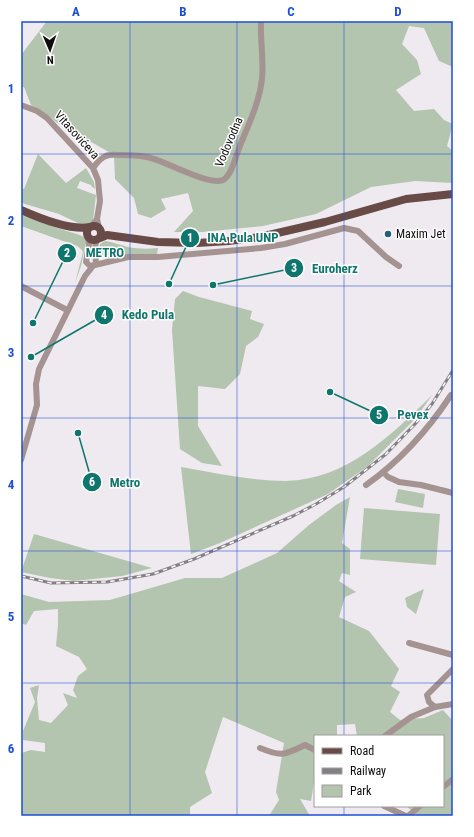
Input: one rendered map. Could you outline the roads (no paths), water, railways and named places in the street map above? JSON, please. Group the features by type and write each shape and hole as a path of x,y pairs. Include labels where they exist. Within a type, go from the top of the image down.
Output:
{"main road":[{"path":"88,237 87,231 158,242 197,243 229,241 260,237 325,222 423,196 453,195"},
{"path":"21,210 68,226 98,232"},
{"path":"68,226 88,237"}],"street":[{"name":"Vodovodna","path":"93,168 103,157 107,155 130,155 152,158 184,172 210,180 218,182 225,179 251,121 262,80 263,63 260,34 261,21"},
{"name":"Vitasovićeva","path":"21,105 37,111 48,118 93,168 98,180 100,193 97,219 98,232 94,250 94,263"},
{"path":"86,262 88,265 128,257 262,248 285,244 344,228 358,230 386,257 399,266"},
{"path":"85,276 89,245 88,237"},
{"path":"21,460 37,405 36,384 39,369 67,310 85,276 94,263"},
{"path":"21,286 67,310"},
{"path":"366,485 384,472 416,441 451,400"},
{"path":"384,472 388,477 399,482 420,485 453,493"},
{"path":"409,643 453,655"},
{"path":"435,707 429,702 428,695 453,669"},
{"path":"386,735 411,717 435,707 453,704"},
{"path":"260,748 276,755 289,752 305,745 314,750"},
{"path":"444,786 453,779"},
{"path":"386,807 407,816 419,807"}],"railway":[{"path":"21,576 51,583 107,582 153,574 194,559 293,516 344,487 386,454 432,404 453,370"}],"place":[{"name":"Maxim Jet","path":"388,234"},
{"name":"INA Pula UNP","path":"169,284"},
{"name":"Euroherz","path":"213,285"},
{"name":"METRO","path":"33,323"},
{"name":"Kedo Pula","path":"31,357"},
{"name":"Pevex","path":"330,392"},
{"name":"Metro","path":"78,433"}]}
